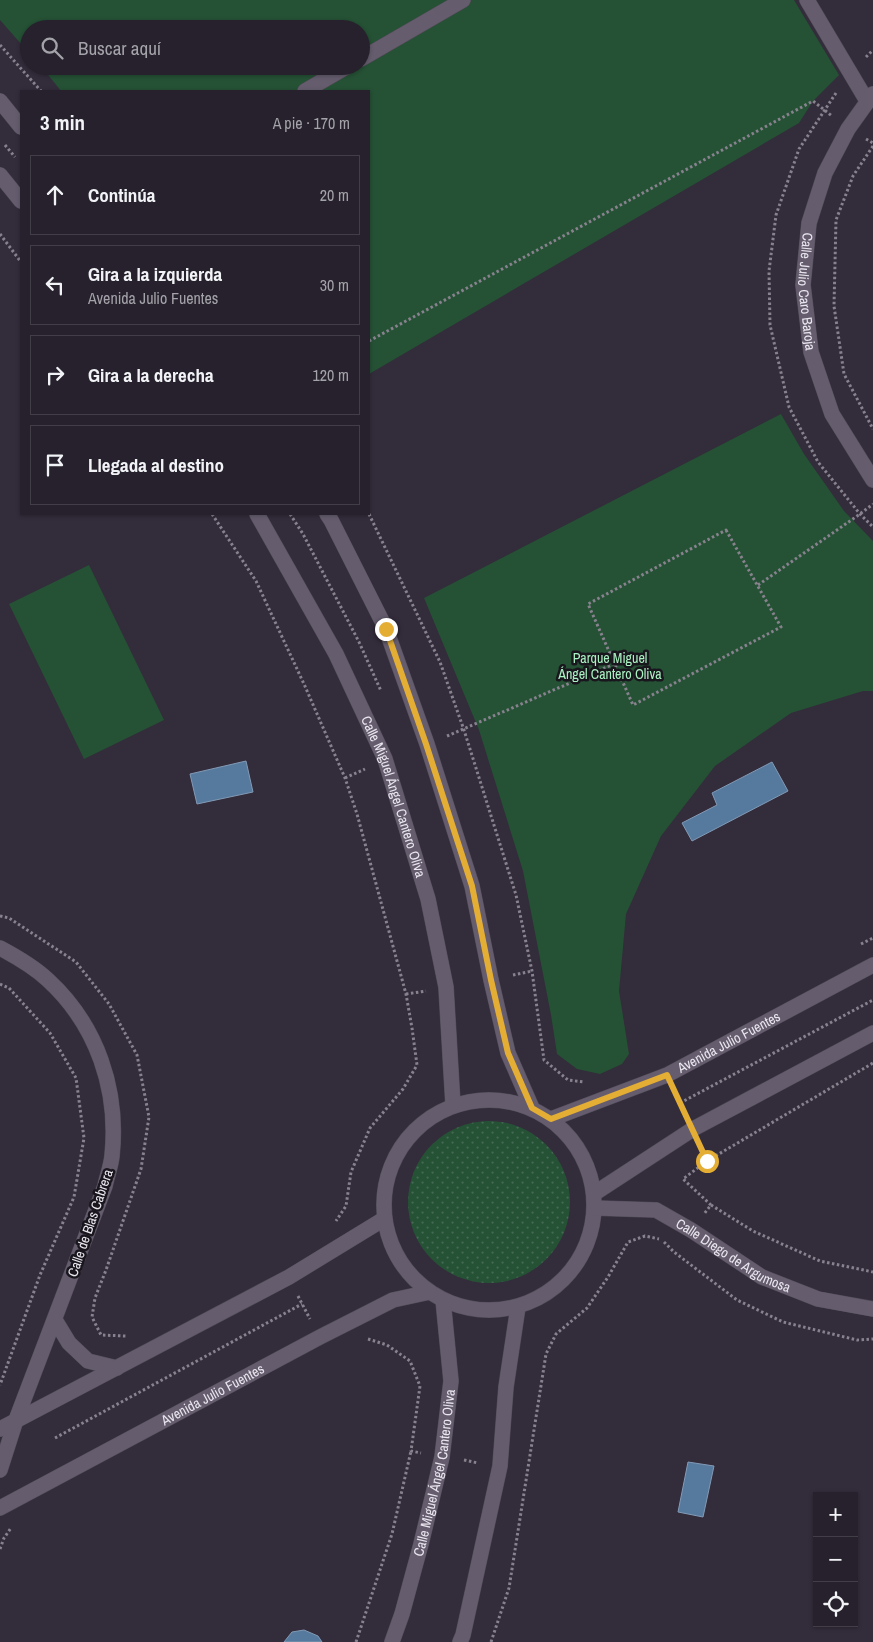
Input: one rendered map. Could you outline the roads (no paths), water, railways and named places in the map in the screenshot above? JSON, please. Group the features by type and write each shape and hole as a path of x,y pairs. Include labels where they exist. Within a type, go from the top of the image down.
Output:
{"street":[{"path":"370,54 464,0"},
{"name":"Calle Julio Caro Baroja","path":"807,0 870,98 848,129 825,172 809,223 802,285 810,352 832,414 873,480"},
{"path":"307,90 333,75"},
{"path":"0,101 20,126"},
{"path":"0,175 20,200"},
{"name":"Calle Miguel Ángel Cantero Oliva","path":"258,515 336,654 385,759 428,900 446,987 453,1105"},
{"path":"327,515 386,629 426,744 472,886 508,1053 532,1108"},
{"name":"Calle de Blas Cabrera","path":"0,948 25,962 47,979 67,999 84,1022 97,1047 106,1074 112,1102 114,1130 112,1158 105,1186 16,1420 0,1470"},
{"name":"Avenida Julio Fuentes","path":"551,1119 667,1075 873,965"},
{"path":"595,1201 693,1129 873,1033"},
{"path":"493,1099 532,1108 551,1119 568,1134 581,1151 590,1171 595,1201 589,1241 573,1270 548,1293 518,1307 492,1310 467,1308 436,1296 408,1273 392,1248 384,1219 384,1191 392,1163 407,1138 428,1118 453,1105 493,1099"},
{"name":"Calle Diego de Argumosa","path":"595,1201 656,1210 691,1230 762,1277 818,1299 873,1309"},
{"path":"0,1429 289,1277 384,1219"},
{"name":"Calle Miguel Ángel Cantero Oliva","path":"392,1642 402,1614 421,1544 442,1457 451,1381 436,1296"},
{"name":"Avenida Julio Fuentes","path":"0,1508 392,1300 436,1296"},
{"path":"460,1642 500,1466 506,1387 518,1307"},
{"path":"55,1320 69,1344 88,1361 117,1368"}],"water":[{"path":"246,761 253,792 197,804 190,774"},
{"path":"772,762 788,791 692,841 682,823 717,805 712,793"},
{"path":"688,1462 714,1466 703,1517 678,1512"},
{"path":"304,1630 318,1636 322,1642 284,1642 292,1632"}],"park label":[{"name":"Parque Miguel Ángel Cantero Oliva","path":"610,666"}]}
